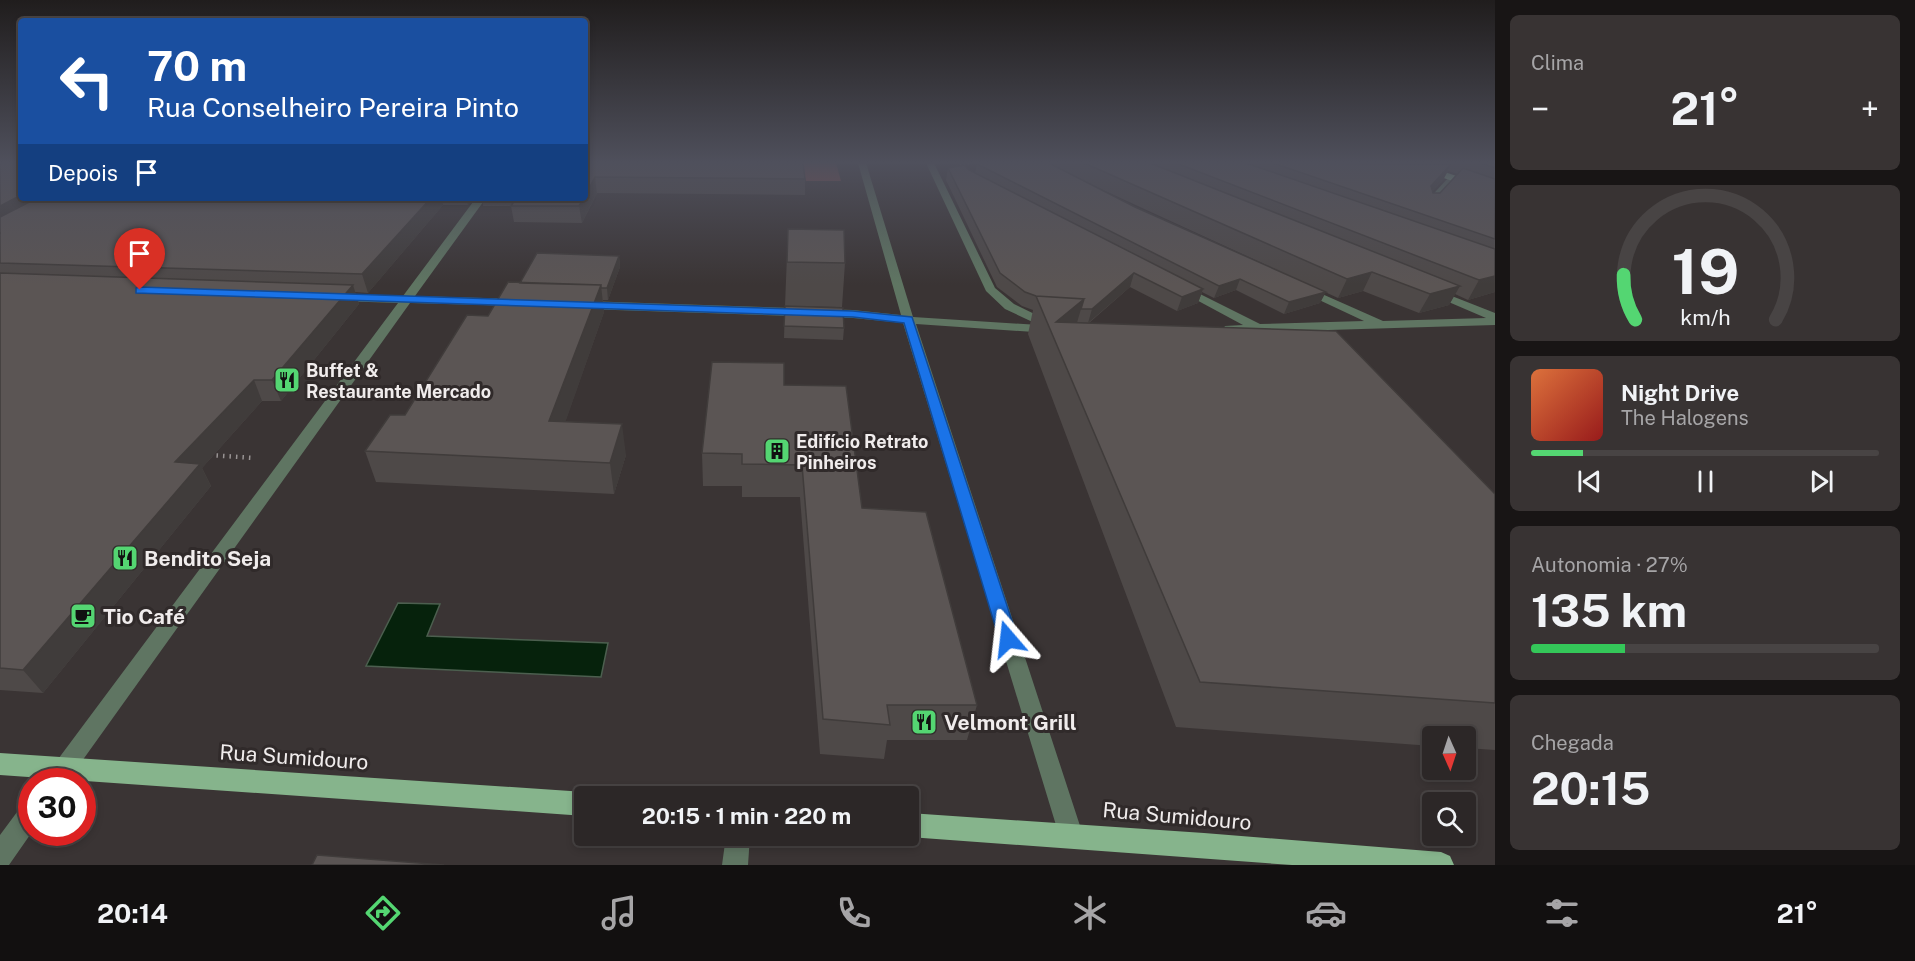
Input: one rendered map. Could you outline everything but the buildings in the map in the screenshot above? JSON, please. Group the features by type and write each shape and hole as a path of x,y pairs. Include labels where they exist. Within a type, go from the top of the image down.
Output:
{"main road":[{"name":"Rua Sumidouro","path":"0,764 21,768"},
{"name":"Rua Sumidouro","path":"96,777 574,803"},
{"name":"Rua Sumidouro","path":"919,826 1071,835 1325,860 1442,865"}],"street":[{"path":"63,768 477,203"},
{"path":"874,203 908,320 1071,835"},
{"path":"569,305 853,314 908,320 1059,328 1017,312 1001,303 990,289 949,203"},
{"path":"1168,281 1259,328"},
{"path":"1298,286 1384,325"},
{"path":"1419,286 1495,319"},
{"path":"326,297 533,303"},
{"path":"1211,329 1384,325 1495,319"},
{"path":"0,855 18,831"},
{"path":"735,865 737,846"}],"path":[{"path":"200,455 287,461"}],"shaded area":[{"path":"398,603 440,604 427,636 608,643 601,677 366,666"}],"place":[{"name":"Buffet & Restaurante Mercado","path":"287,380"},
{"name":"Edifício Retrato Pinheiros","path":"777,451"},
{"name":"Bendito Seja","path":"125,558"},
{"name":"Tio Café","path":"83,616"},
{"name":"Velmont Grill","path":"924,722"}],"route":[{"path":"140,290 853,314 908,320 1008,639"}]}
